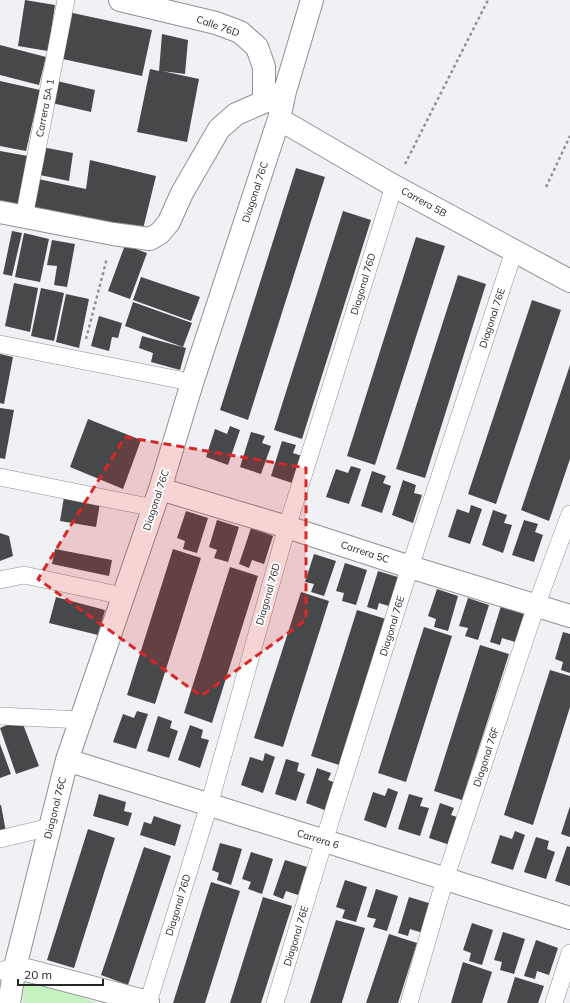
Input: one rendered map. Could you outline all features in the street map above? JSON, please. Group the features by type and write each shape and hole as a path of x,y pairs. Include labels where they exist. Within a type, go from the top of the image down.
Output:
{"street":[{"name":"Calle 76D","path":"120,0 216,23 240,32 257,47 264,67 264,102"},
{"name":"Diagonal 76C","path":"9,1003 7,969 50,827 67,760 157,499 192,383 279,119 285,91 312,0"},
{"path":"0,212 113,234 150,239 160,233 169,222 182,193 219,129 236,114 285,91"},
{"name":"Carrera 5B","path":"279,119 394,186 570,281"},
{"name":"Carrera 5C","path":"157,499 287,527 410,567 570,616"},
{"name":"Carrera 6","path":"67,760 570,918"},
{"path":"7,969 148,1002"}],"lane":[{"name":"Carrera 5A 1","path":"24,217 66,0"},
{"name":"Diagonal 76D","path":"148,1002 209,805 287,527 394,186"},
{"name":"Diagonal 76E","path":"275,1003 410,567 514,251"},
{"path":"0,344 180,380"},
{"path":"0,477 157,499"},
{"name":"Diagonal 76F","path":"409,1003 445,879 536,606 570,514"},
{"path":"0,580 24,575 123,596"},
{"path":"0,716 81,720"},
{"path":"0,839 50,827"},
{"path":"554,1003 570,953"}],"path":[{"path":"394,186 488,0"},
{"path":"546,187 570,136"},
{"path":"81,360 113,234"}],"highlighted area":[{"path":"125,437 306,468 306,620 201,696 38,579"}],"green space":[{"path":"24,981 39,983 98,1003 23,1003"}],"building":[{"path":"25,0 55,5 48,51 18,46"},
{"path":"68,12 152,30 142,76 58,58"},
{"path":"162,34 188,40 185,74 162,71 199,79 187,142 137,132 150,69 159,71"},
{"path":"0,45 46,57 39,85 0,75"},
{"path":"0,81 40,90 26,151 0,146"},
{"path":"57,81 95,90 91,112 52,103"},
{"path":"42,147 73,153 69,181 35,174"},
{"path":"0,151 28,156 19,207 0,204"},
{"path":"90,160 156,176 143,229 33,207 38,179 86,189"},
{"path":"296,168 325,177 248,420 220,410"},
{"path":"343,211 371,220 302,439 274,430"},
{"path":"12,231 22,233 12,276 3,274"},
{"path":"24,233 49,239 40,282 15,277"},
{"path":"416,237 445,246 375,465 347,456"},
{"path":"52,240 75,244 67,287 54,285 57,266 47,265"},
{"path":"125,245 147,253 130,299 108,291"},
{"path":"458,275 486,284 425,478 396,469"},
{"path":"141,277 200,297 191,321 133,300"},
{"path":"14,283 38,288 30,332 5,326"},
{"path":"41,288 64,293 54,341 31,336"},
{"path":"66,294 89,299 79,348 56,342"},
{"path":"532,300 561,310 496,504 468,494"},
{"path":"133,302 192,323 183,347 125,326"},
{"path":"99,316 122,323 118,338 112,337 109,351 91,346"},
{"path":"142,336 186,348 180,370 151,362 153,353 139,348"},
{"path":"0,354 13,357 4,404 0,403"},
{"path":"570,365 570,459 549,521 521,510"},
{"path":"0,408 14,410 5,459 0,458"},
{"path":"88,419 141,440 123,489 70,467"},
{"path":"230,426 240,430 228,465 206,457 215,429 227,434"},
{"path":"251,432 265,436 262,443 271,446 261,474 240,467"},
{"path":"282,441 296,445 293,453 302,456 292,483 271,476"},
{"path":"351,466 361,469 349,504 326,497 336,469 348,473"},
{"path":"372,471 386,476 383,483 391,486 382,513 361,506"},
{"path":"403,480 416,485 414,493 422,495 413,523 392,515"},
{"path":"64,497 100,503 96,527 60,521"},
{"path":"471,505 482,509 470,544 448,537 457,509 469,513"},
{"path":"493,510 507,515 504,523 512,525 503,553 482,545"},
{"path":"186,511 208,518 197,553 183,549 185,541 177,538"},
{"path":"217,520 239,527 228,562 214,558 217,550 209,547"},
{"path":"524,520 538,524 535,532 543,535 534,562 512,555"},
{"path":"251,528 273,536 264,564 252,560 249,568 239,564"},
{"path":"0,533 9,536 13,556 0,561"},
{"path":"55,549 112,560 109,576 52,564"},
{"path":"173,549 201,558 155,704 127,695"},
{"path":"314,554 336,561 324,596 311,592 314,584 305,582"},
{"path":"345,563 367,570 356,605 342,601 344,593 336,591"},
{"path":"230,567 258,576 212,723 184,713"},
{"path":"378,571 401,578 392,607 379,603 377,610 367,607"},
{"path":"437,589 458,596 448,631 434,627 436,619 428,616"},
{"path":"301,592 329,601 283,747 254,738"},
{"path":"56,597 105,610 98,635 49,623"},
{"path":"468,598 489,605 478,640 465,636 468,628 459,626"},
{"path":"501,606 524,614 515,642 502,638 500,645 490,642"},
{"path":"357,610 386,619 339,765 311,756"},
{"path":"424,627 452,636 406,782 378,773"},
{"path":"563,632 570,634 570,673 561,670 563,662 555,659"},
{"path":"480,645 509,654 462,800 434,791"},
{"path":"550,670 570,676 570,707 533,825 504,815"},
{"path":"137,711 148,714 136,749 113,742 123,714 134,718"},
{"path":"158,716 172,721 170,728 178,731 169,758 147,751"},
{"path":"21,719 39,766 16,774 0,728"},
{"path":"190,725 203,730 201,738 209,740 200,768 178,760"},
{"path":"0,744 11,774 0,778"},
{"path":"265,753 275,757 263,793 241,785 250,757 263,761"},
{"path":"286,759 299,763 297,771 305,774 296,801 275,794"},
{"path":"317,768 331,773 328,780 336,783 327,811 306,803"},
{"path":"388,788 398,792 386,828 364,820 373,792 385,796"},
{"path":"99,794 126,802 124,811 132,813 128,826 93,816"},
{"path":"409,794 423,798 420,806 429,808 420,836 398,829"},
{"path":"440,803 454,808 451,815 460,818 450,845 429,838"},
{"path":"0,805 6,832 0,833"},
{"path":"570,806 570,837 561,834"},
{"path":"154,816 181,825 175,846 140,835 144,822 151,824"},
{"path":"88,829 115,838 74,968 47,960"},
{"path":"515,831 525,835 513,870 491,863 500,835 512,839"},
{"path":"536,837 549,841 547,849 555,852 546,879 524,872"},
{"path":"220,843 242,849 231,885 217,880 219,873 212,870"},
{"path":"567,846 570,847 570,886 555,881"},
{"path":"144,847 171,856 128,985 101,975"},
{"path":"251,852 273,859 262,894 248,889 251,882 242,879"},
{"path":"285,860 307,867 298,895 286,891 283,899 273,895"},
{"path":"345,880 367,887 356,922 342,918 345,910 336,907"},
{"path":"211,882 240,891 217,965 205,1003 173,1003"},
{"path":"376,889 398,896 387,931 373,927 376,919 367,917"},
{"path":"263,897 292,906 261,1003 230,1003"},
{"path":"409,897 432,904 423,933 410,929 408,936 398,933"},
{"path":"336,920 365,928 342,1003 310,1003"},
{"path":"472,923 493,930 482,965 469,961 471,953 463,950"},
{"path":"503,932 525,939 514,974 500,970 502,962 494,960"},
{"path":"389,934 417,943 398,1003 366,1003"},
{"path":"536,940 558,948 549,975 537,971 535,979 524,976"},
{"path":"463,962 492,972 482,1003 451,1003"},
{"path":"515,977 544,986 538,1003 507,1003"}]}
